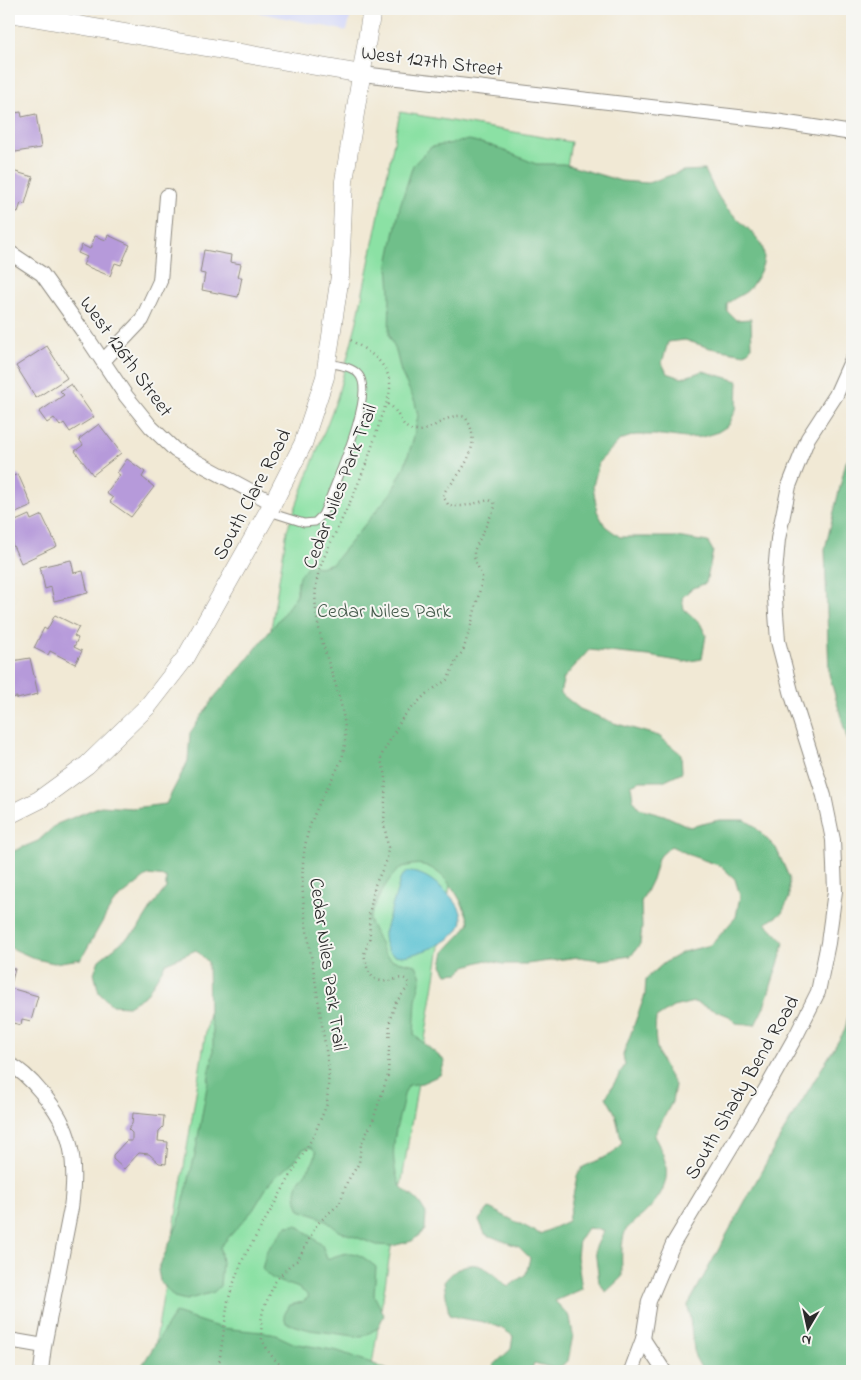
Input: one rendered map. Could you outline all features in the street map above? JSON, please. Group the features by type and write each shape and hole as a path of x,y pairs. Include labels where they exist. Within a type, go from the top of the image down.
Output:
{"street":[{"name":"South Clare Road","path":"9,815 39,800 87,765 148,706 186,657 271,508 303,444 325,377 340,276 344,181 372,9"},
{"name":"West 127th Street","path":"9,13 362,74 766,120 852,133"},
{"path":"103,361 142,320 160,281 167,196"},
{"name":"West 126th Street","path":"9,252 42,274 126,396 151,427 175,450 271,508"},
{"name":"South Shady Bend Road","path":"631,1371 643,1339 649,1301 673,1244 770,1082 818,992 836,890 833,840 824,796 792,695 778,640 774,585 778,539 789,486 808,438 836,395 852,359"},
{"path":"9,1064 31,1080 60,1115 68,1135 74,1161 74,1186 71,1208 44,1346 41,1371"},
{"path":"643,1339 664,1371"},
{"path":"9,1340 44,1346"}],"lane":[{"path":"271,508 304,523 316,522 322,515 328,502 359,419 364,394 362,380 358,374 348,368 327,363"}],"path":[{"name":"Cedar Niles Park Trail","path":"218,1371 228,1301 241,1264 314,1135 327,1104 329,1069 304,914 302,876 306,838 313,816 344,754 345,740 344,724 325,653 315,594 320,567 358,484 386,403 390,384 384,368 371,353 349,339"},
{"path":"292,1371 278,1363 262,1340 261,1321 263,1310 275,1282 290,1265 298,1260 317,1224 340,1203 347,1182 359,1163 361,1144 372,1123 388,1075 392,1010 409,986 405,979 400,978 388,981 374,979 368,971 364,959 370,938 369,915 375,885 387,860 388,847 384,823 386,775 381,756 403,717 426,694 448,678 456,660 463,651 482,585 482,577 474,557 474,551 495,506 494,502 489,500 455,507 449,506 442,496 461,470 472,447 473,432 465,417 455,416 428,428 416,430 406,427 396,410 386,403"}],"shaded area":[{"path":"241,9 352,9 347,31"}],"green space":[{"name":"Cedar Niles Park","path":"400,112 571,142 371,1371 151,1371 287,530 337,398 357,321"},
{"path":"469,140 493,146 536,164 564,164 621,181 648,183 683,171 705,170 723,203 754,235 764,252 759,274 749,289 727,304 727,311 736,320 751,319 752,347 745,354 710,348 685,340 668,342 662,363 667,373 682,378 703,371 738,381 737,407 729,425 718,432 702,437 635,435 620,440 599,462 593,486 597,511 605,526 620,537 676,537 708,542 713,551 706,583 691,589 682,598 684,609 700,623 706,635 702,659 684,662 649,656 589,650 564,678 560,693 580,709 614,723 659,736 681,754 682,772 663,781 640,781 631,785 633,799 639,808 664,815 690,827 719,820 745,820 753,825 776,848 789,877 789,898 782,913 766,923 784,942 782,952 764,1007 755,1025 736,1023 729,1016 694,1002 673,1007 656,1018 656,1046 661,1061 675,1085 672,1102 654,1136 664,1158 666,1168 664,1187 652,1205 626,1230 622,1247 622,1277 606,1292 599,1282 595,1249 604,1230 587,1228 579,1240 577,1256 582,1289 555,1301 570,1317 573,1335 568,1361 557,1369 534,1363 531,1371 492,1371 493,1366 511,1349 513,1336 497,1326 449,1315 444,1282 461,1267 469,1265 476,1265 492,1272 508,1287 526,1274 530,1258 519,1247 485,1234 479,1220 489,1208 540,1234 568,1221 577,1176 583,1167 612,1154 622,1143 615,1113 606,1097 625,1065 623,1055 645,995 646,979 664,963 683,952 711,945 736,917 740,896 735,879 721,866 671,846 658,858 653,877 641,902 642,927 640,944 631,956 600,960 578,957 527,964 503,964 486,960 466,966 459,973 447,974 442,965 445,951 469,923 462,903 449,883 432,868 412,865 405,866 396,872 386,885 369,920 385,954 392,960 416,965 421,977 416,1000 414,1035 445,1061 440,1075 422,1083 409,1085 404,1094 396,1128 394,1157 397,1176 400,1185 420,1203 426,1213 425,1230 412,1241 392,1246 377,1245 339,1231 324,1219 300,1210 296,1191 298,1184 314,1160 316,1152 311,1147 303,1149 295,1160 270,1182 253,1210 220,1247 222,1263 220,1286 214,1292 186,1300 174,1297 160,1281 158,1270 179,1221 195,1154 213,1053 213,1031 209,1016 208,962 196,950 166,963 146,995 128,1006 112,1005 99,993 94,973 99,960 138,929 166,888 166,877 148,875 113,903 81,959 54,963 36,959 9,947 9,853 38,841 57,824 101,806 132,808 166,804 188,761 190,733 216,695 243,665 296,596 299,576 308,565 320,567 333,563 391,493 404,468 418,416 415,402 401,372 396,351 389,335 390,292 388,264 400,206 413,165 431,147"},
{"path":"852,454 852,756 829,674 825,549 846,462"},
{"path":"852,999 852,1371 703,1371 695,1357 688,1305 782,1134 845,1030"},
{"path":"297,1225 322,1245 327,1259 353,1253 363,1257 376,1267 374,1295 384,1315 378,1328 362,1337 310,1330 286,1323 284,1315 290,1305 302,1302 309,1297 305,1292 296,1287 277,1281 262,1269 267,1250 287,1226"},
{"path":"175,1313 221,1328 272,1333 293,1343 338,1351 390,1371 141,1371 141,1367"}],"water":[{"path":"407,872 423,875 444,890 460,910 462,919 460,927 448,940 426,950 400,956 392,954 388,950 384,933 401,877"}],"building":[{"path":"21,112 22,117 36,114 41,148 9,153 9,114"},
{"path":"9,170 33,177 25,204 21,203 18,212 9,209"},
{"path":"108,235 130,245 121,265 115,263 110,276 83,265 87,257 78,253 82,245 90,249 95,236 106,240"},
{"path":"204,250 231,255 230,262 241,264 238,277 242,277 238,297 202,290 205,274 200,273"},
{"path":"47,346 67,378 36,398 16,366"},
{"path":"71,384 94,417 70,432 64,423 60,426 54,418 47,423 39,412 64,395 60,391"},
{"path":"99,424 121,453 93,475 75,451 83,445 79,439"},
{"path":"127,459 145,472 142,477 154,487 131,517 110,502 113,498 106,493 120,475 117,473"},
{"path":"18,474 32,506 9,516 9,478"},
{"path":"29,515 31,520 42,515 57,546 21,563 9,537 9,524"},
{"path":"71,560 74,573 83,571 88,593 54,601 51,587 45,589 40,567"},
{"path":"55,615 79,627 74,636 78,638 74,647 82,651 75,664 50,651 48,655 34,648 44,628 47,630"},
{"path":"9,657 11,657 12,661 30,658 38,694 17,699 17,697 9,698"},
{"path":"9,968 15,969 10,988 38,996 31,1021 22,1019 21,1025 9,1022"},
{"path":"133,1113 164,1116 163,1127 159,1131 158,1141 168,1142 166,1164 159,1163 149,1154 139,1153 124,1169 113,1159 113,1155 126,1141 132,1141 132,1133 128,1129 132,1124"}]}
